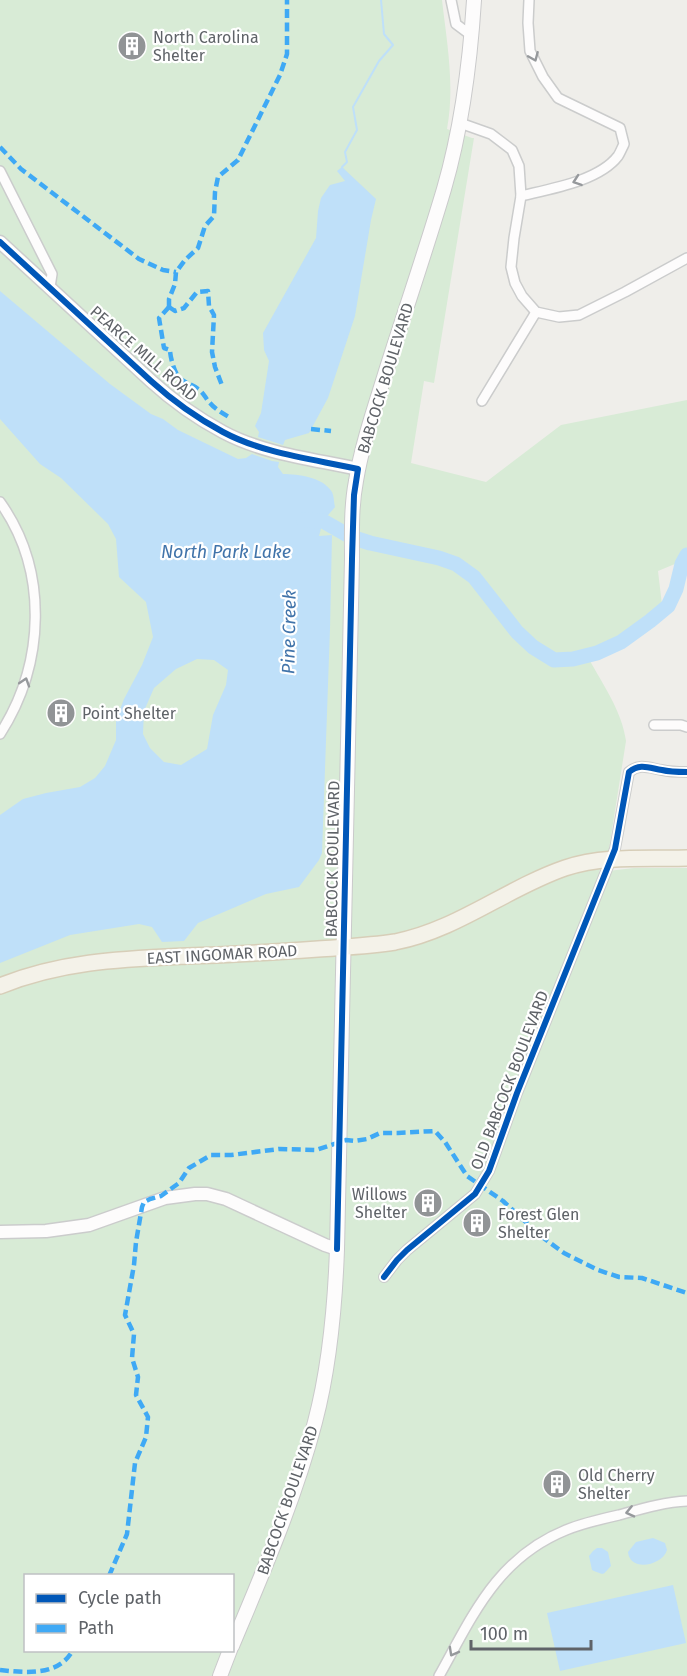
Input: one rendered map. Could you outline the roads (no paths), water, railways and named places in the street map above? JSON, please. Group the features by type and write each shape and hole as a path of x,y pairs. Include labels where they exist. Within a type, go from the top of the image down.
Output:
{"main road":[{"name":"BABCOCK BOULEVARD","path":"234,1641 290,1502 315,1421 333,1323 337,1249 355,489 358,469 380,389 444,187 460,123 468,74 474,0"},
{"name":"EAST INGOMAR ROAD","path":"0,986 45,971 84,963 392,942 431,932 563,869 576,865 611,860 687,858"},
{"path":"220,1676 230,1652"}],"street":[{"path":"451,0 456,24 472,36"},
{"path":"521,196 580,181 604,169 617,157 624,144 620,128 558,98 543,77 530,51 529,0"},
{"path":"460,123 491,134 512,150 519,166 521,196 511,267 515,283 522,296 536,312 559,317 579,315 687,258"},
{"path":"0,171 52,274 50,287"},
{"name":"PEARCE MILL ROAD","path":"0,242 170,398 196,417 225,433 266,449 358,469"},
{"path":"482,401 536,312"},
{"path":"0,502 15,526 28,559 34,590 36,623 29,670 16,708 0,734"},
{"path":"654,725 687,727"},
{"name":"OLD BABCOCK BOULEVARD","path":"384,1277 397,1260 426,1232 468,1201 481,1186 489,1171 517,1093 615,849 629,772 638,766 645,766 687,772"},
{"path":"0,1232 46,1231 89,1225 165,1198 207,1194 226,1199 337,1249"},
{"path":"439,1676 489,1590 510,1567 534,1547 578,1525 687,1501"}],"water":[{"path":"342,167 376,199 355,316 328,398 309,433 285,440 283,445 258,437 259,432 255,426 261,413 269,361 264,350 263,333 316,238 321,198 330,185 345,181 337,171"},
{"name":"North Park Lake","path":"0,291 110,384 151,414 163,419 178,430 238,459 252,454 279,462 278,467 283,474 316,480 332,492 335,507 323,521 319,536 332,535 322,853 299,887 266,894 198,923 184,941 162,942 152,927 139,924 70,935 0,963 0,815 23,799 80,787 95,778 105,766 116,740 116,720 153,637 146,602 119,577 116,539 108,524 61,478 40,464 0,419","holes":["197,659 214,660 228,670 226,685 213,715 207,749 181,765 164,762 150,748 143,734 144,711 154,688 176,669"]},
{"path":"653,1538 665,1543 667,1550 664,1555 653,1563 640,1565 634,1563 628,1552 636,1542"},
{"path":"597,1548 608,1552 611,1566 603,1574 592,1570 589,1556"},
{"path":"673,1585 686,1643 560,1671 547,1613"}],"waterway":[{"path":"343,170 342,167 347,162 345,152 357,130 353,107 379,61 393,45 384,34 381,0"},
{"name":"Pine Creek","path":"304,520 323,521 351,537 456,564 474,577 517,632 533,647 554,660 573,659 597,653 621,642 650,621 668,606 687,555"}],"place":[{"name":"North Carolina Shelter","path":"132,46"},
{"name":"Point Shelter","path":"61,713"},
{"name":"Willows Shelter","path":"428,1203"},
{"name":"Forest Glen Shelter","path":"477,1223"},
{"name":"Old Cherry Shelter","path":"557,1484"}]}
